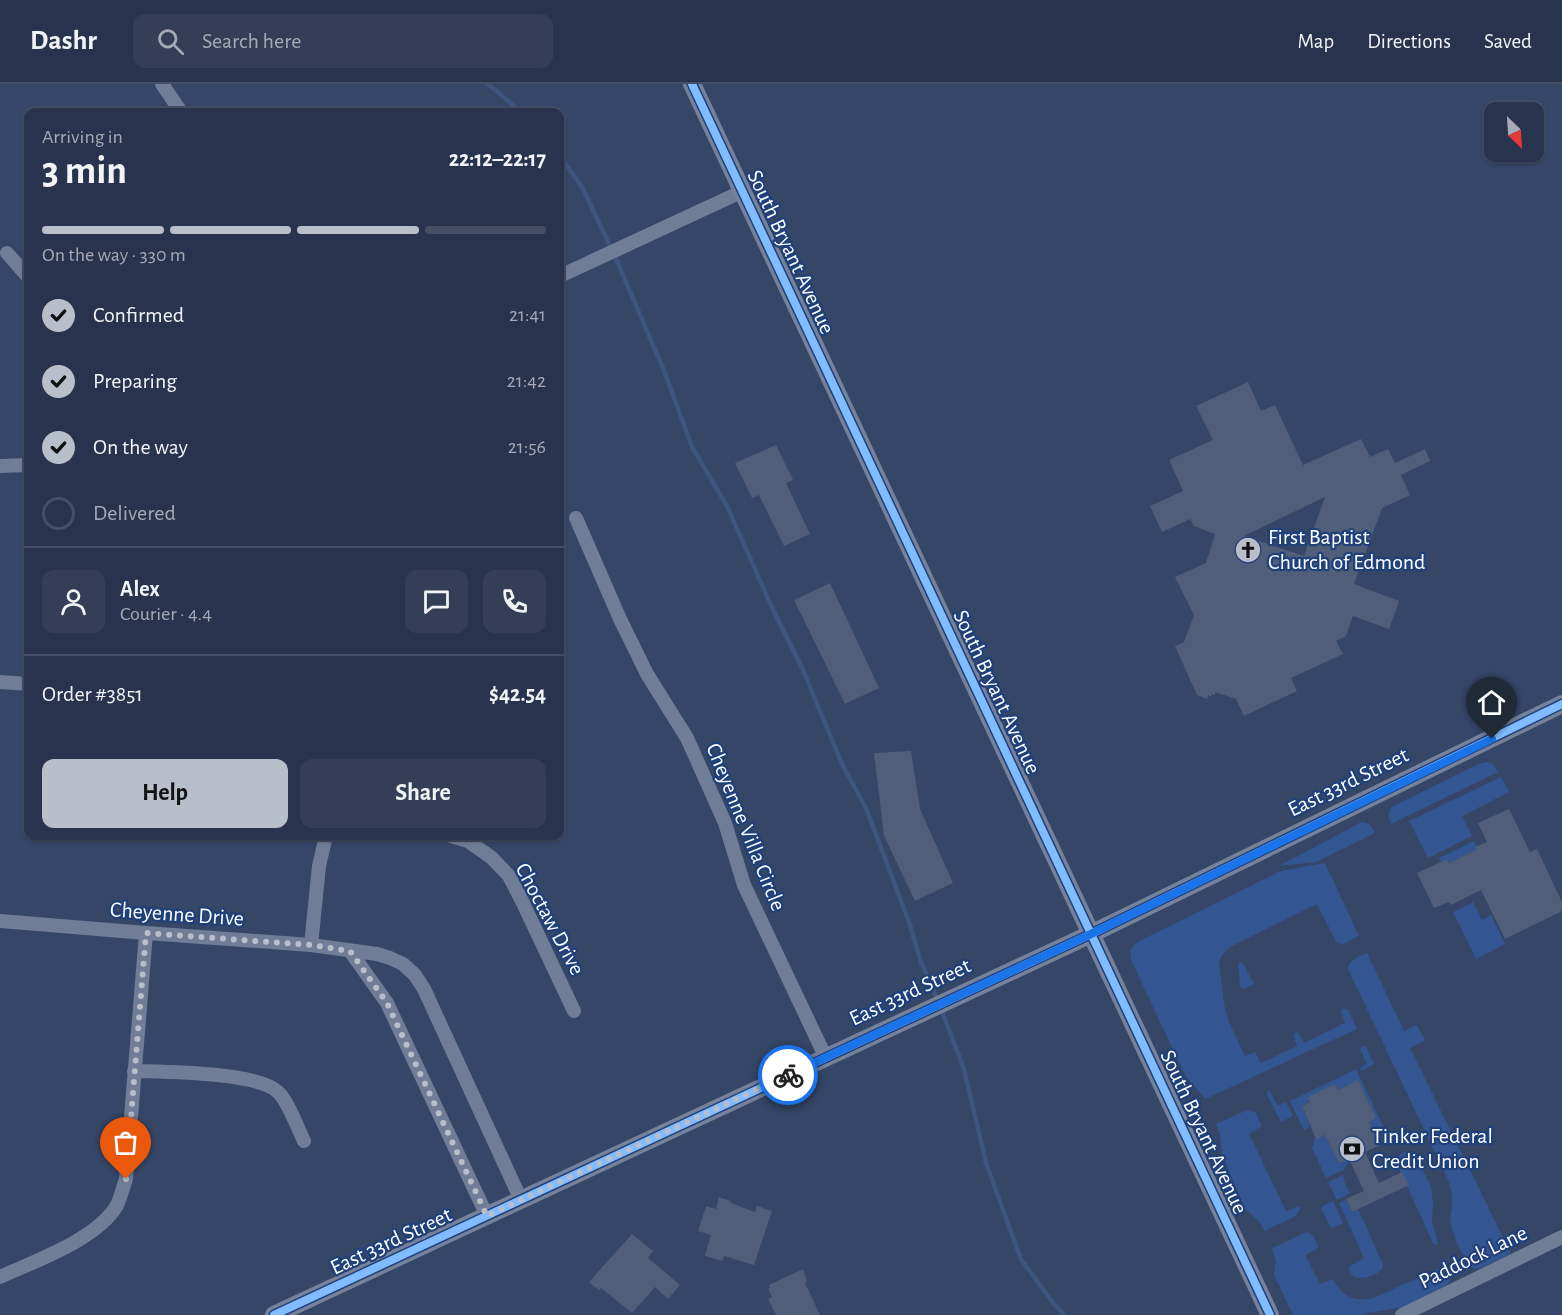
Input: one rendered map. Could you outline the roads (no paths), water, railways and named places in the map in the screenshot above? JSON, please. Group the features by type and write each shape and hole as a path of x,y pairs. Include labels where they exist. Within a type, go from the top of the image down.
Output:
{"street":[{"path":"162,84 179,108"},
{"name":"South Bryant Avenue","path":"692,84 1270,1315"},
{"path":"564,274 743,191"},
{"path":"7,253 24,272"},
{"path":"0,466 24,465"},
{"name":"Cheyenne Villa Circle","path":"576,518 642,664 687,738 725,823 744,885 826,1058"},
{"path":"0,682 24,684"},
{"name":"East 33rd Street","path":"274,1315 1091,934 1562,704"},
{"path":"311,945 319,866 325,840"},
{"name":"Choctaw Drive","path":"465,840 492,858 509,876 574,1011"},
{"name":"Cheyenne Drive","path":"0,921 311,945 377,954 403,964 415,975 424,989 521,1200"},
{"path":"0,1277 82,1238 98,1228 117,1205 126,1179 146,933"},
{"path":"350,951 387,1003 487,1216"},
{"path":"134,1071 236,1077 268,1085 279,1093 304,1141"},
{"name":"Paddock Lane","path":"1402,1315 1562,1237"}],"waterway":[{"path":"488,84 516,108"},
{"path":"564,162 582,187 614,254 665,373 692,447 727,506 774,612 803,670 842,764 866,808 909,922 921,962 938,1001"},
{"path":"941,1009 964,1069 986,1163 1021,1259 1064,1315"}],"place":[{"name":"First Baptist Church of Edmond","path":"1248,550"},
{"name":"Tinker Federal Credit Union","path":"1352,1149"}]}
